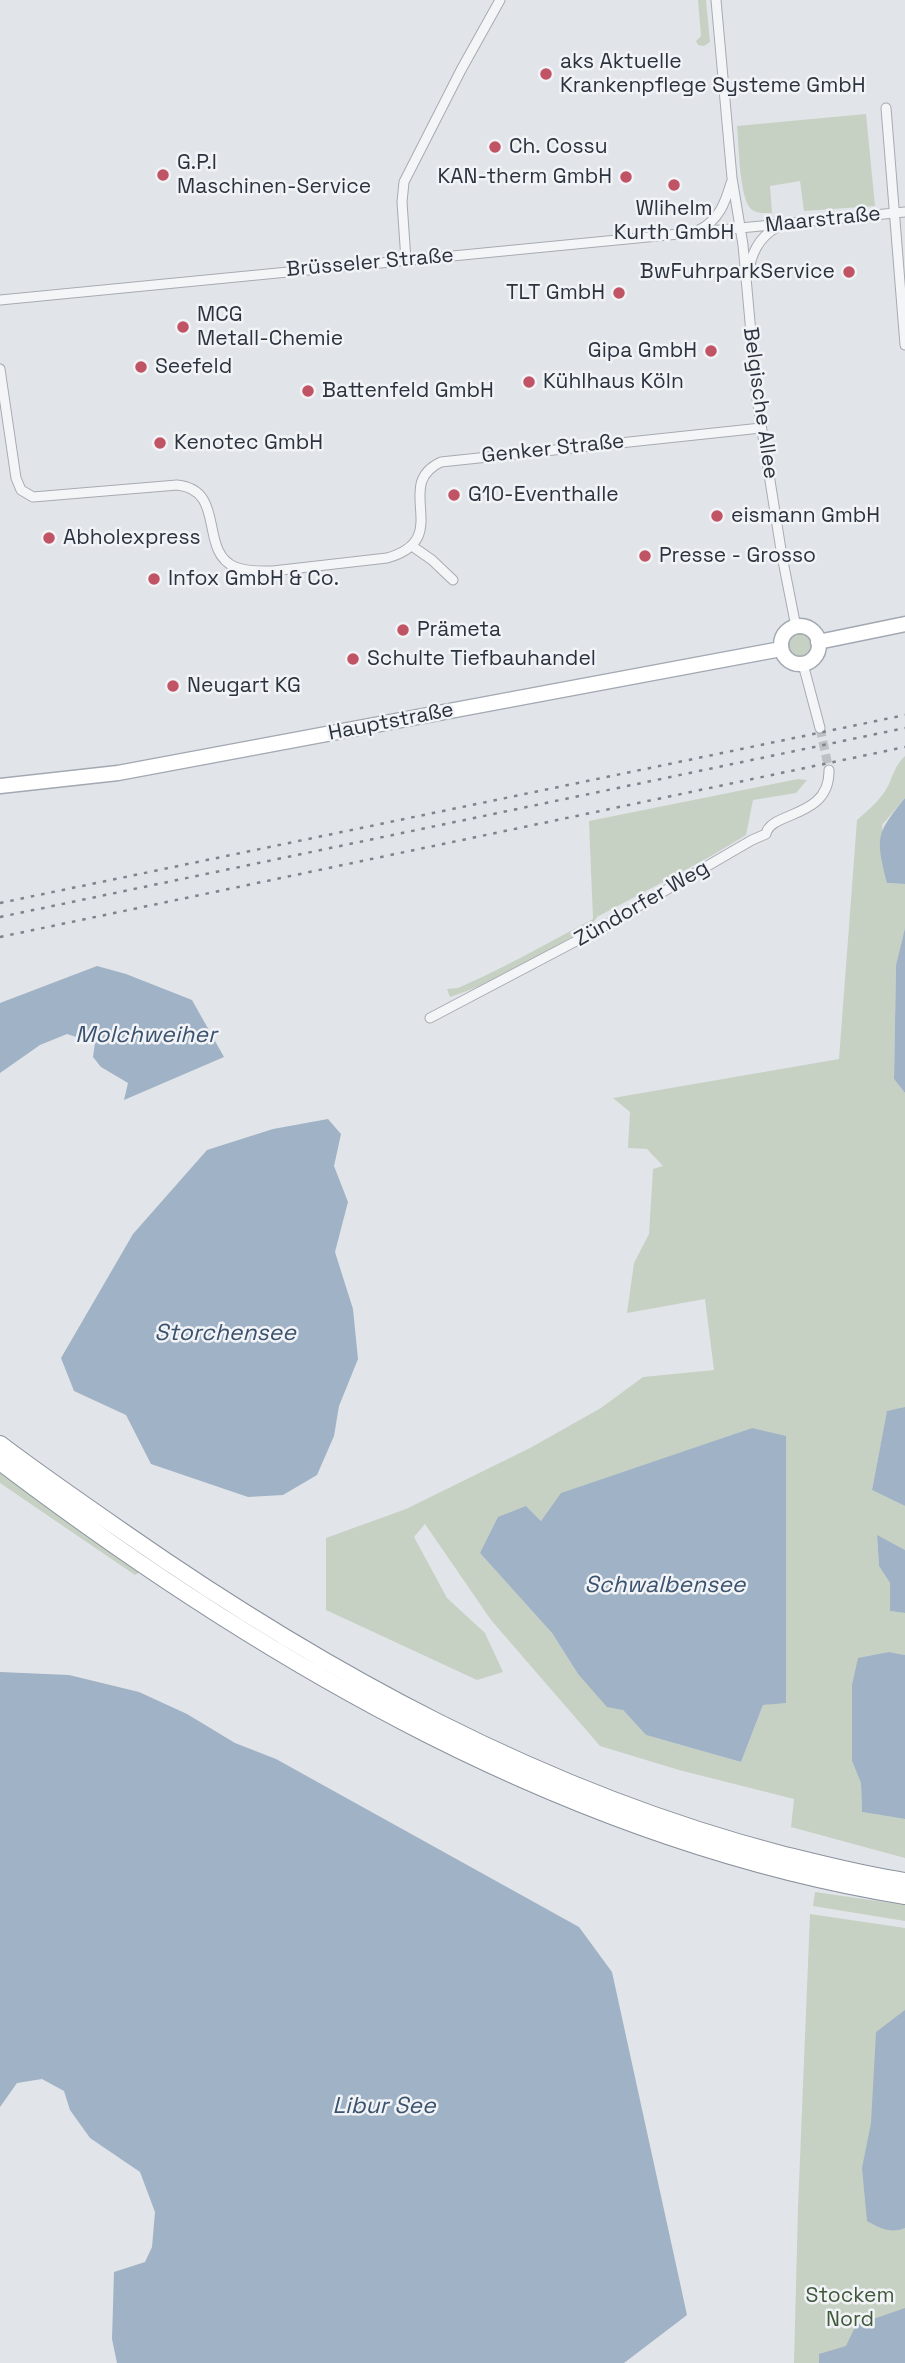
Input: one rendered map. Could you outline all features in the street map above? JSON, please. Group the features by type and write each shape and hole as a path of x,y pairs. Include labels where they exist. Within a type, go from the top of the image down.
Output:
{"highway":[{"path":"0,1444 177,1569 255,1619 391,1699 470,1738 547,1775 723,1839 876,1877 905,1881"},
{"path":"0,1462 174,1585 246,1631 314,1672 464,1752 541,1788 718,1852 798,1874 905,1896"}],"main road":[{"path":"818,642 905,624"},
{"path":"802,626 813,632 818,642 817,653 809,662 803,664 787,659 781,649 783,637 796,627 802,626"},
{"name":"Hauptstraße","path":"2,785 118,773 781,649"}],"street":[{"path":"406,260 402,202 404,182 500,0"},
{"name":"Belgische Allee","path":"716,0 732,178 741,228 761,428 796,627"},
{"path":"886,108 905,345"},
{"name":"Belgische Allee","path":"695,232 707,226 719,214 726,201 732,178"},
{"name":"Maarstraße","path":"741,228 905,212"},
{"path":"746,291 749,266 758,244 766,233 784,223"},
{"name":"Brüsseler Straße","path":"0,300 741,228"},
{"path":"0,369 16,478 23,493 33,498 188,486 205,501 220,553 236,567 273,571 387,558 404,553 412,546 453,580"},
{"name":"Genker Straße","path":"412,546 421,526 421,485 428,470 441,461 761,428"},
{"path":"803,664 820,728"},
{"name":"Zündorfer Weg","path":"430,1018 579,941 766,834 769,825 774,821 797,813 822,796 830,780 829,770"}],"green space":[{"path":"698,0 706,0 710,42 704,46 698,45 696,41 701,36"},
{"path":"866,114 875,206 804,211 800,181 770,186 772,213 751,209 744,194 737,126"},
{"path":"795,633 805,633 812,640 812,650 805,657 795,657 788,650 788,640"},
{"path":"905,756 905,798 882,825 887,883 905,884 905,928 896,965 894,1079 905,1093 905,1407 887,1412 872,1490 905,1506 905,1550 877,1536 879,1566 890,1583 890,1611 905,1613 905,1655 889,1652 852,1761 861,1783 862,1812 905,1819 905,1858 791,1827 794,1799 679,1770 600,1746 491,1620 425,1524 414,1537 447,1598 485,1633 503,1672 477,1680 326,1610 326,1538 406,1509 530,1448 601,1408 643,1377 714,1370 705,1299 627,1313 634,1263 649,1234 653,1169 663,1166 647,1149 628,1148 630,1112 613,1098 839,1059 857,820 882,796","holes":["752,1428 786,1702 763,1705 741,1762 646,1735 623,1710 578,1674 552,1633 480,1553 526,1506 541,1521 562,1493"]},
{"path":"798,779 807,780 796,793 753,800 746,835 597,917 591,926 522,965 487,983 450,997 447,989 458,988 492,972 593,919 589,821"},
{"path":"0,1473 140,1572 135,1575 0,1483"},
{"path":"815,1892 905,1905 905,1921 813,1906"},
{"name":"Stockem Nord","path":"810,1914 905,1928 905,2363 794,2363"}],"water":[{"path":"905,798 905,884 887,883 881,856 881,837 888,820"},
{"path":"905,928 905,1093 894,1079 896,965"},
{"name":"Molchweiher","path":"97,966 126,974 192,1000 224,1057 124,1100 128,1083 101,1067 93,1057 95,1043 67,1034 40,1045 0,1073 0,1003"},
{"name":"Storchensee","path":"328,1119 341,1134 334,1166 348,1202 335,1252 353,1309 358,1359 339,1406 334,1436 317,1475 283,1495 248,1497 151,1464 126,1415 74,1391 61,1358 133,1234 207,1150 273,1129"},
{"path":"905,1407 905,1506 872,1490 887,1411"},
{"name":"Schwalbensee","path":"752,1428 786,1436 786,1703 763,1705 741,1762 646,1735 623,1710 607,1707 578,1674 552,1633 480,1553 498,1517 526,1506 541,1521 561,1493"},
{"path":"877,1535 905,1550 905,1613 890,1611 890,1583 879,1566"},
{"path":"889,1652 905,1655 905,1819 862,1812 861,1783 852,1761 852,1685 858,1658"},
{"name":"Libur See","path":"0,1672 69,1675 139,1692 187,1714 235,1743 276,1759 579,1927 612,1972 687,2315 624,2363 117,2363 112,2339 114,2272 145,2262 152,2247 155,2212 140,2172 90,2138 70,2110 64,2091 42,2079 17,2083 0,2107"},
{"path":"905,2010 905,2228 890,2230 867,2221 862,2168 871,2123 876,2032"},
{"path":"905,2308 905,2363 819,2363 819,2354 846,2346 856,2325"}],"tunnel":[{"path":"820,728 829,770"}],"railway":[{"path":"0,903 905,715"},
{"path":"0,917 905,728"},
{"path":"0,937 905,747"}],"place":[{"name":"aks Aktuelle Krankenpflege Systeme GmbH","path":"546,74"},
{"name":"Ch. Cossu","path":"495,147"},
{"name":"G.P.I Maschinen-Service","path":"163,175"},
{"name":"KAN-therm GmbH","path":"626,177"},
{"name":"Wlihelm Kurth GmbH","path":"674,185"},
{"name":"BwFuhrparkService","path":"849,272"},
{"name":"TLT GmbH","path":"619,293"},
{"name":"MCG Metall-Chemie","path":"183,327"},
{"name":"Gipa GmbH","path":"711,351"},
{"name":"Seefeld","path":"141,367"},
{"name":"Kühlhaus Köln","path":"529,382"},
{"name":"Battenfeld GmbH","path":"308,391"},
{"name":"Kenotec GmbH","path":"160,443"},
{"name":"G10-Eventhalle","path":"454,495"},
{"name":"eismann GmbH","path":"717,516"},
{"name":"Abholexpress","path":"49,538"},
{"name":"Presse - Grosso","path":"645,556"},
{"name":"Infox GmbH & Co.","path":"154,579"},
{"name":"Prämeta","path":"403,630"},
{"name":"Schulte Tiefbauhandel","path":"353,659"},
{"name":"Neugart KG","path":"173,686"}]}
